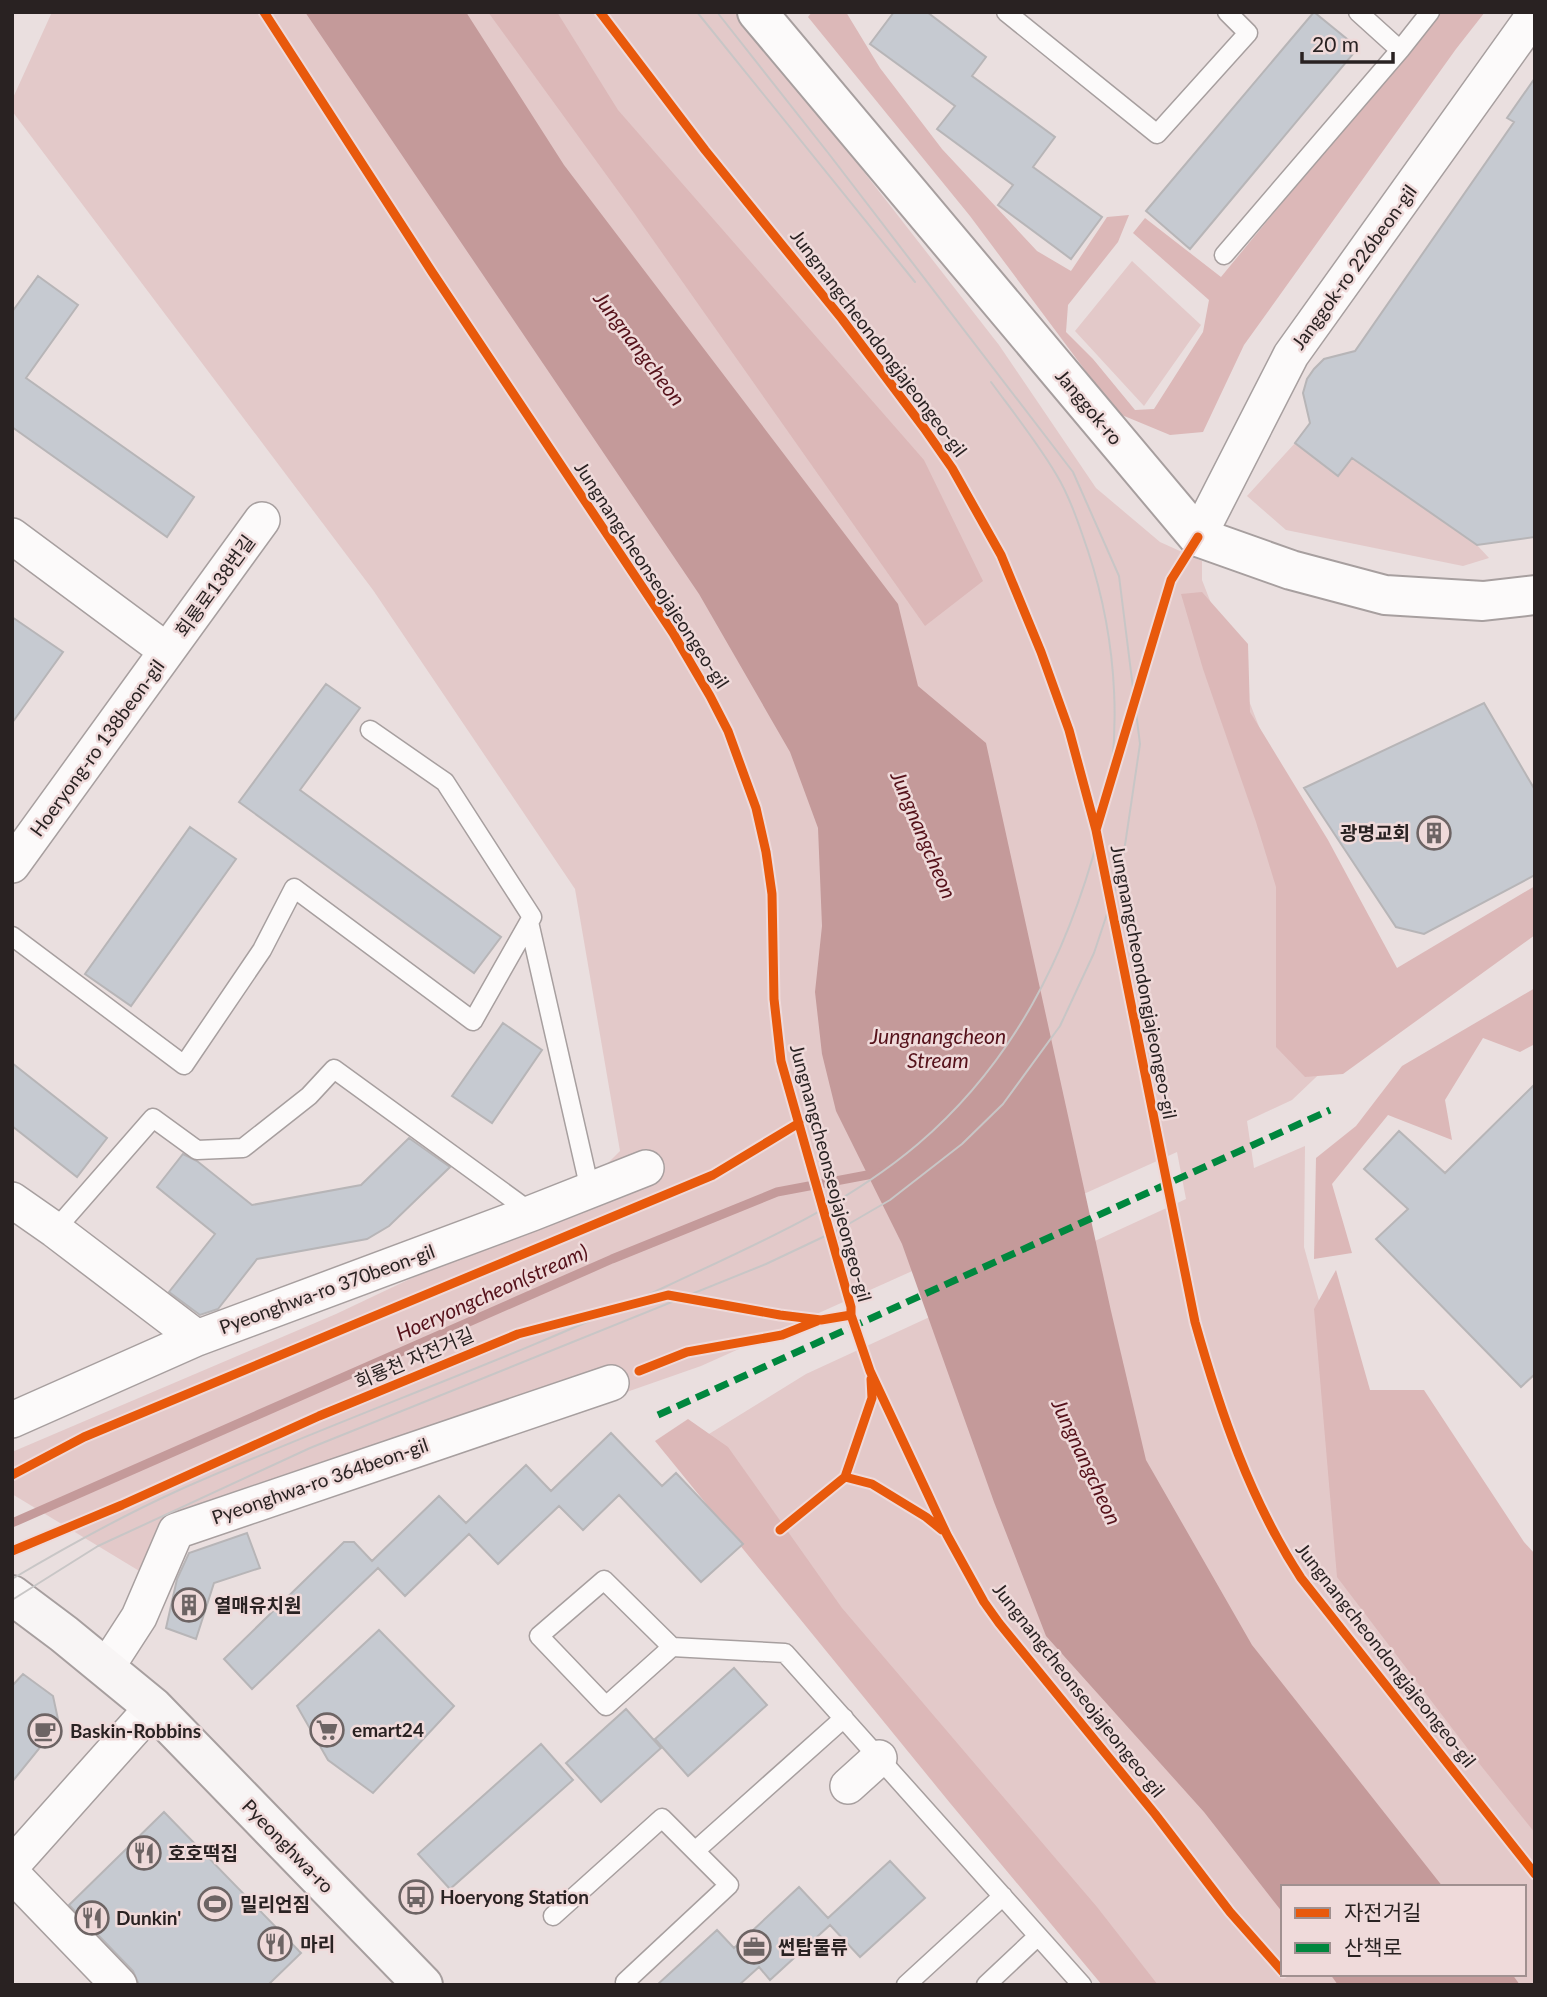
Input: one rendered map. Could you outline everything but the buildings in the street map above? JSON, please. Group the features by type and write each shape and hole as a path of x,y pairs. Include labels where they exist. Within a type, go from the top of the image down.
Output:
{"main road":[{"name":"Pyeonghwa-ro","path":"12,1595 153,1707 423,1985"}],"street":[{"name":"Janggok-ro 226beon-gil","path":"1198,537 1291,355 1535,14"},
{"name":"Janggok-ro","path":"771,18 1198,537"},
{"name":"회룡로138번길","path":"167,652 262,520"},
{"name":"Hoeryong-ro 138beon-gil","path":"12,536 167,652 12,865"},
{"path":"1198,537 1291,570 1385,595 1483,601 1535,596"},
{"name":"Pyeonghwa-ro 370beon-gil","path":"12,1420 197,1338 646,1168"},
{"path":"12,1200 197,1338"},
{"name":"Pyeonghwa-ro 364beon-gil","path":"106,1668 139,1617 176,1531 611,1383"},
{"path":"12,1865 153,1707"},
{"path":"848,1786 879,1758"},
{"path":"12,1874 119,1985"}],"lane":[{"path":"1006,12 1157,134 1248,33 1227,12"},
{"path":"1359,12 1401,50"},
{"path":"1224,255 1401,50 1430,12"},
{"path":"12,936 184,1065 261,950 294,888 473,1021 533,917 445,782 370,730"},
{"path":"529,922 590,1189"},
{"path":"55,1230 153,1118 197,1150 243,1148 309,1096 334,1069 532,1213"},
{"path":"672,1647 606,1706 539,1636 604,1580 672,1647 785,1653 1082,1985"},
{"path":"695,1851 844,1718"},
{"path":"553,1916 662,1818 729,1885 625,1982"},
{"path":"906,1985 1003,1896"},
{"path":"986,1985 1038,1936"}],"shaded area":[{"path":"52,12 739,12 999,345 1096,488 1160,542 1202,561 1202,580 1374,1022 1292,1100 1247,1121 1254,1168 1305,1146 1304,1247 1365,1466 1535,1667 1535,1985 1132,1985 696,1442 806,1374 1186,1199 1177,1152 701,1366 215,1536 176,1551 141,1572 12,1494 12,1452 336,1314 566,1205 620,1151 575,889 373,590 12,111 12,100"},
{"path":"488,12 557,12 618,110 924,460 983,581 925,626 634,213"},
{"path":"812,12 846,12 880,68 942,149 1037,251 1071,271 1107,217 1129,215 1118,242 1068,305 1066,332 1093,359 1135,410 1154,409 1203,332 1209,300 1133,233 1145,218 1221,277 1439,12 1485,12 1244,345 1203,432 1170,435 1117,413 970,216 808,17"},
{"path":"1132,261 1201,325 1144,406 1075,331"},
{"path":"1295,443 1338,476 1352,458 1477,545 1489,558 1463,566 1286,530 1247,496"},
{"path":"1202,592 1248,644 1250,712 1328,840 1397,968 1535,886 1535,935 1343,1074 1305,1077 1276,1047 1276,887 1203,669 1181,594"},
{"path":"1535,988 1535,1044 1520,1052 1483,1038 1445,1100 1452,1140 1388,1115 1332,1184 1352,1253 1314,1259 1316,1158 1356,1126 1402,1066"},
{"path":"1336,1270 1370,1390 1424,1390 1524,1542 1535,1554 1535,1833 1337,1577 1314,1309"},
{"path":"688,1419 728,1447 842,1608 1097,1907 1158,1985 1102,1985 950,1803 655,1441"}],"water":[{"name":"Jungnangcheon Stream","path":"305,12 466,12 564,165 898,604 918,686 986,743 1146,1460 1252,1645 1441,1885 1281,1885 1281,1910 1204,1812 1046,1636 994,1502 902,1244 836,1111 822,1054 815,992 822,926 818,828 790,752 699,594"},
{"path":"1331,1976 1513,1976 1520,1985 1338,1985"}],"waterway":[{"name":"Hoeryongcheon(stream)","path":"12,1523 612,1259 777,1192 878,1173"}],"tram line":[{"path":"697,12 915,282"},
{"path":"12,1600 98,1546 310,1448 766,1264 840,1229 890,1200 962,1144 1003,1104 1060,1026 1094,953 1121,872 1140,744 1119,576 1073,472 717,12"},
{"path":"12,1579 93,1533 177,1491 607,1313 797,1223 890,1167 952,1112 982,1078 1009,1042 1032,1004 1071,922 1099,835 1107,800 1114,729 1114,693 1106,621 1081,531 1056,474 991,382"}],"marked path":[{"path":"658,1415 1330,1110"}],"cycle path":[{"name":"Jungnangcheonseojajeongeo-gil","path":"264,12 432,272 673,633 728,731 756,808 766,852 772,894 774,999 781,1061 851,1307 851,1315 870,1371 947,1535 984,1602 999,1623 1155,1814 1230,1912 1281,1970"},
{"name":"Jungnangcheondongjajeongeo-gil","path":"600,12 705,150 842,319 924,428 952,468 1001,555 1041,652 1069,730 1096,830 1195,1322 1238,1454 1266,1518 1301,1578 1535,1874"},
{"path":"1096,830 1171,580 1198,537"},
{"name":"Jungnangcheonseojajeongeo-gil","path":"12,1475 84,1437 713,1175 799,1123"},
{"name":"Jungnangcheonseojajeongeo-gil","path":"12,1551 122,1505 319,1416 518,1334 668,1295 821,1320 851,1315"},
{"path":"639,1371 687,1352 782,1335 817,1321"},
{"path":"780,1530 845,1477 872,1398 871,1379"},
{"path":"845,1477 872,1484 942,1530"}],"place":[{"name":"광명교회","path":"1434,833"},
{"name":"열매유치원","path":"189,1605"},
{"name":"emart24","path":"327,1730"},
{"name":"Baskin-Robbins","path":"45,1731"},
{"name":"호호떡집","path":"144,1853"},
{"name":"Hoeryong Station","path":"416,1897"},
{"name":"밀리언짐","path":"215,1904"},
{"name":"Dunkin'","path":"92,1918"},
{"name":"마리","path":"275,1944"},
{"name":"썬탑물류","path":"754,1947"}],"water label":[{"name":"Jungnangcheon","path":"639,349"},
{"name":"Jungnangcheon","path":"923,835"},
{"name":"Jungnangcheon","path":"1086,1462"}]}
